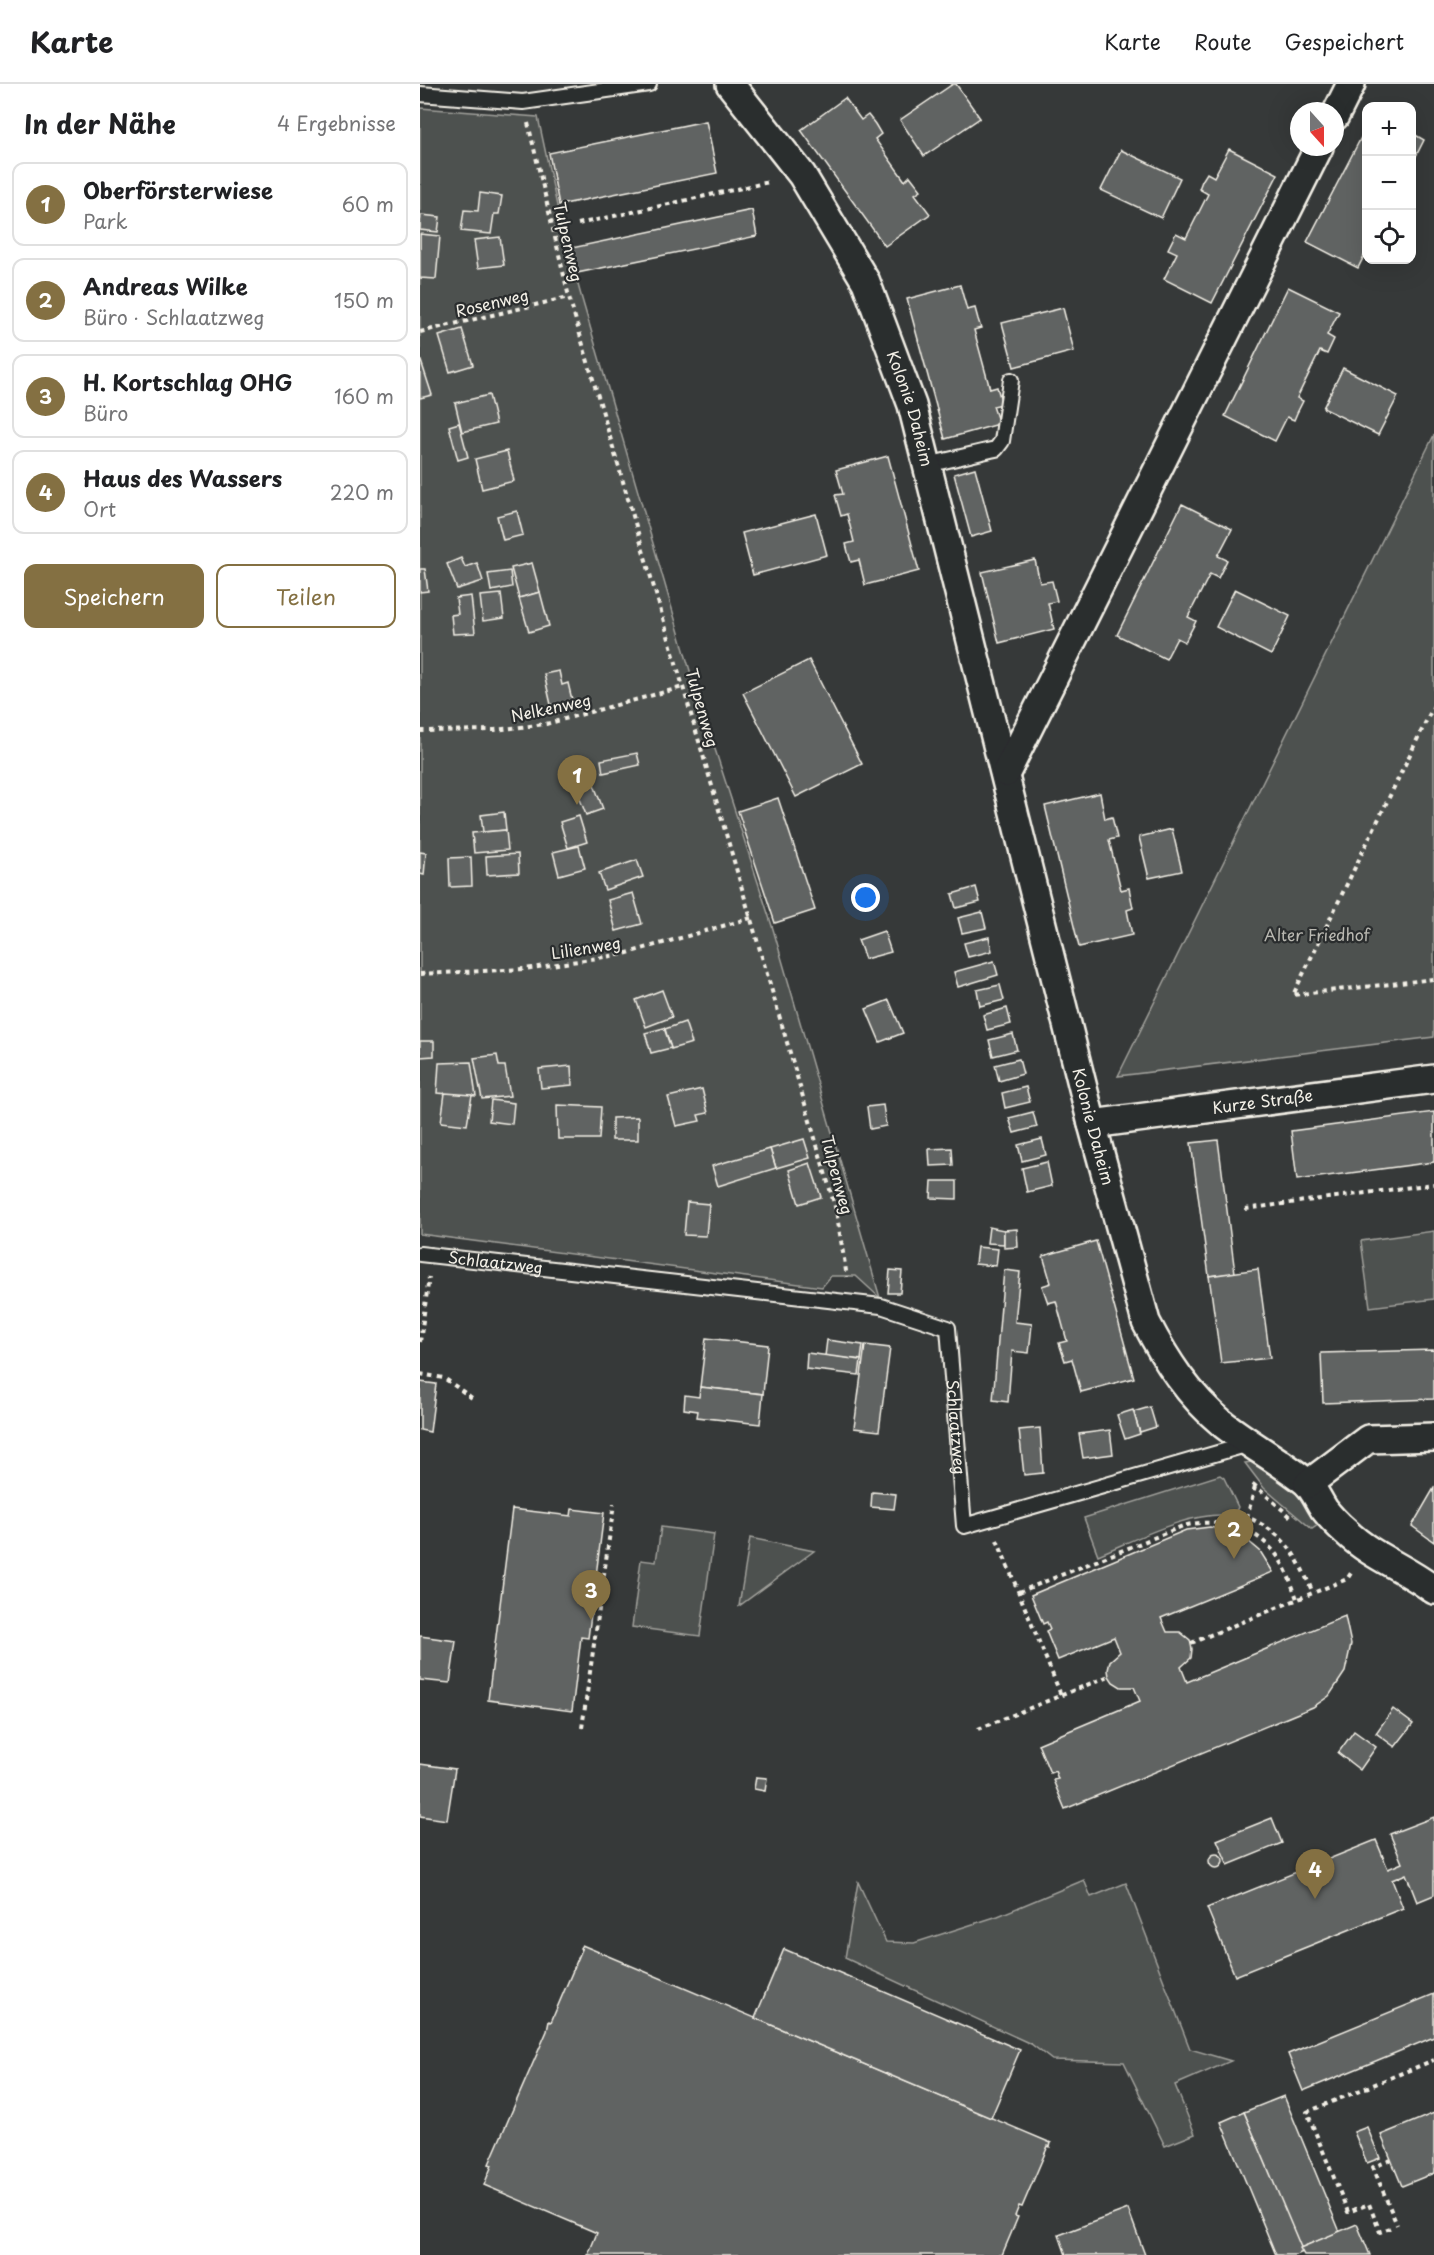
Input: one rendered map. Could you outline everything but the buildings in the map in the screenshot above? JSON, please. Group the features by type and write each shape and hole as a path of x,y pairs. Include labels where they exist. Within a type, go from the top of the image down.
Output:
{"street":[{"name":"Kolonie Daheim","path":"730,84 802,175 866,282 912,405 1006,773 1092,1124 1146,1322 1174,1371 1197,1400 1223,1424 1251,1443"},
{"path":"1342,102 1351,84"},
{"path":"1006,773 1314,156"},
{"name":"Kurze Straße","path":"1092,1124 1434,1079"},
{"path":"1308,1484 1368,1439 1434,1437"},
{"path":"1251,1443 1308,1484 1345,1532 1368,1551 1401,1571 1418,1578 1434,1590"}],"lane":[{"path":"420,94 523,102 649,84"},
{"path":"927,465 1000,446 1011,380"},
{"name":"Schlaatzweg","path":"426,1255 881,1306 948,1328 964,1526 1251,1443"}],"path":[{"name":"Tulpenweg","path":"523,102 569,297 836,1210 845,1276 881,1306"},
{"path":"578,224 802,175"},
{"name":"Rosenweg","path":"420,332 569,297"},
{"name":"Nelkenweg","path":"420,731 495,730 546,724 683,687"},
{"path":"1434,705 1293,995 1434,979"},
{"name":"Lilienweg","path":"420,974 525,969 624,954 751,918"},
{"path":"1245,1209 1434,1184"},
{"path":"420,1342 426,1255"},
{"path":"420,1374 444,1378 472,1398"},
{"path":"1255,1487 1247,1517 1270,1530 1289,1546 1313,1593"},
{"path":"582,1728 614,1504"},
{"path":"1019,1592 1183,1526 1211,1521 1240,1527 1265,1542 1283,1565 1297,1599"},
{"path":"1005,1558 1061,1695"},
{"path":"1191,1642 1347,1579"},
{"path":"978,1729 1109,1676"},
{"path":"1390,2228 1380,2232 1369,2204 1348,2212 1307,2112 1434,2060"},
{"path":"1391,2160 1373,2167 1397,2225"}],"green space":[{"path":"420,108 538,117 560,220 582,299 693,681 773,929 880,1298 856,1276 831,1276 822,1287 420,1234"},
{"name":"Alter Friedhof","path":"1434,435 1434,1037 1118,1076"},
{"path":"1434,1231 1434,1299 1370,1307 1361,1241"},
{"path":"1245,1463 1257,1463 1293,1489 1306,1504 1318,1525 1312,1529 1264,1488"},
{"path":"1220,1475 1224,1478 1238,1507 1234,1516 1218,1515 1183,1521 1098,1555 1084,1518"},
{"path":"661,1527 714,1534 700,1636 632,1627 641,1560 656,1562"},
{"path":"750,1538 814,1551 739,1606"},
{"path":"1084,1880 1091,1897 1126,1883 1190,2049 1231,2061 1175,2085 1195,2134 1165,2146 1124,2062 1052,2060 1031,2044 845,1958 858,1882 886,1942 914,1943 998,1916"}],"place":[{"name":"Oberförsterwiese","path":"577,805"},
{"name":"Andreas Wilke","path":"1234,1559"},
{"name":"H. Kortschlag OHG","path":"591,1620"},
{"name":"Haus des Wassers","path":"1315,1899"}]}
